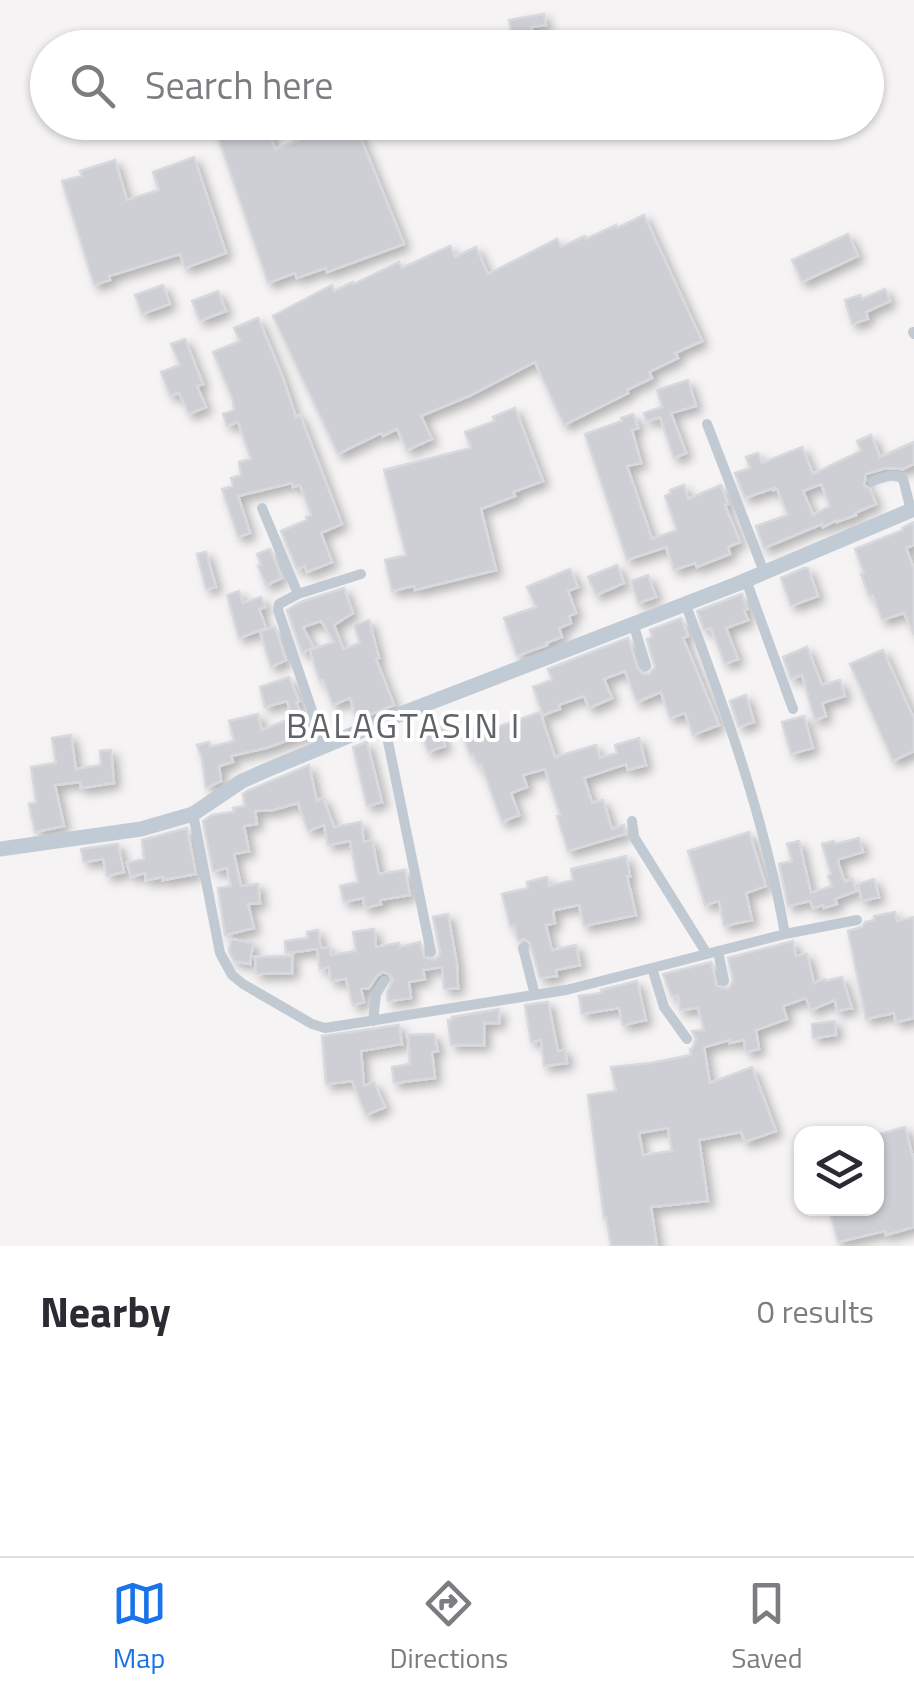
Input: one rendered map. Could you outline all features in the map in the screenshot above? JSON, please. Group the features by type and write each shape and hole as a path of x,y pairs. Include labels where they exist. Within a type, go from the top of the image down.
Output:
{"street":[{"path":"707,424 764,572"},
{"path":"0,848 141,830 192,814 242,781 324,746 913,510 900,476 872,481"},
{"path":"262,508 298,594"},
{"path":"324,746 279,604 361,574"},
{"path":"746,580 793,709"},
{"path":"685,604 737,748 785,934"},
{"path":"633,623 646,666"},
{"path":"384,722 431,952"},
{"path":"192,814 220,952 232,975 318,1026 339,1026 566,990 785,934 856,920"},
{"path":"632,820 634,837 712,953 724,981"},
{"path":"523,948 534,995"},
{"path":"652,968 664,1007 687,1039"},
{"path":"373,1021 376,994 384,981"}],"building":[{"path":"544,14 546,25 511,30 509,20"},
{"path":"219,140 272,140 275,149 299,140 361,140 404,244 327,272 326,268 297,278 295,273 268,283"},
{"path":"194,157 226,253 185,268 180,254 109,276 110,280 94,285 62,181 115,160 127,200 159,190 153,172"},
{"path":"644,215 702,341 675,353 678,358 649,372 652,378 627,390 628,393 564,425 535,362 421,416 432,439 407,450 397,429 338,454 273,316 332,285 334,291 399,262 402,268 450,246 455,257 476,247 488,274 557,239 561,247"},
{"path":"848,234 858,256 802,282 792,260"},
{"path":"163,285 170,304 142,314 135,295"},
{"path":"885,289 890,301 866,312 868,319 852,324 845,300 860,295 862,299"},
{"path":"218,291 226,311 200,321 192,301"},
{"path":"258,318 342,524 321,533 332,562 307,572 305,566 297,569 281,531 311,515 300,485 293,487 292,483 238,496 250,533 238,537 222,489 233,486 231,478 241,475 239,462 251,459 238,422 227,426 223,414 234,410 233,400 213,352 240,341 234,328"},
{"path":"185,339 203,384 197,386 206,407 189,414 179,393 170,396 161,372 180,365 171,344"},
{"path":"688,380 696,406 671,413 686,453 674,458 660,417 646,421 644,413 662,407 657,390"},
{"path":"515,408 543,481 481,509 496,570 415,590 414,586 392,591 385,560 406,555 384,470 471,448 465,432 495,421 493,417"},
{"path":"633,414 638,428 632,430 641,463 627,466 652,539 677,530 665,496 670,490 684,485 688,499 721,485 740,542 728,547 730,554 697,567 695,563 674,570 666,547 627,560 585,434"},
{"path":"871,435 880,457 914,442 914,464 866,474 864,485 876,504 764,548 756,526 788,515 777,489 745,498 735,473 750,468 746,457 758,453 762,463 802,447 813,474 861,451 857,441","holes":["821,484 830,506 813,515 803,491"]},
{"path":"914,522 914,545 906,548 914,569 914,635 904,613 882,620 873,595 869,596 855,549"},
{"path":"270,549 282,578 266,585 257,554"},
{"path":"206,552 216,587 206,589 197,554"},
{"path":"617,565 624,583 596,595 588,577"},
{"path":"808,568 818,596 791,606 781,578"},
{"path":"570,569 578,587 568,591 576,613 569,616 571,623 559,628 562,637 517,656 504,618 536,607 527,587"},
{"path":"648,575 656,597 638,603 631,581"},
{"path":"344,588 353,613 334,625 343,649 360,643 354,625 369,620 379,658 376,659 394,705 357,720 350,698 333,705 323,680 320,681 310,650 334,642 321,621 303,627 313,647 302,653 287,610"},
{"path":"239,591 243,603 261,597 265,607 259,609 266,628 239,638 227,595"},
{"path":"742,594 748,620 726,628 738,659 725,664 711,628 704,630 697,611"},
{"path":"681,618 688,636 683,638 719,725 693,735 685,713 670,718 661,692 637,702 625,671 604,679 612,698 589,708 584,696 543,715 533,687 552,680 548,669 628,638 638,669 649,674 655,667 647,639 652,637 650,630"},
{"path":"275,627 286,660 271,667 260,631"},
{"path":"807,647 822,685 840,680 845,696 822,703 826,716 815,720 802,675 791,679 783,657"},
{"path":"883,650 914,719 914,751 893,761 850,664"},
{"path":"289,677 309,733 231,756 233,762 219,766 221,781 206,788 197,745 209,742 210,747 234,741 229,721 258,714 262,730 292,718 287,701 265,707 260,687"},
{"path":"746,695 754,722 739,727 730,701"},
{"path":"540,712 555,757 596,745 600,758 617,753 615,745 639,738 646,765 628,770 626,764 584,778 592,803 603,800 612,829 624,825 625,834 568,851 545,769 523,775 527,787 511,793 519,815 502,822 481,764 478,766 473,754 470,755 462,732 487,723 489,730"},
{"path":"804,716 813,748 791,754 782,722"},
{"path":"437,723 445,746 428,752 420,729"},
{"path":"71,735 76,769 101,765 100,751 111,750 114,783 81,788 80,782 55,785 64,826 35,832 29,804 36,802 31,767 56,763 52,738"},
{"path":"367,742 382,802 367,806 353,747"},
{"path":"309,765 317,801 323,798 334,827 361,822 364,842 372,840 379,874 405,870 410,895 380,900 381,904 365,908 363,898 344,902 340,886 358,882 350,841 328,845 324,825 308,831 298,803 255,811 257,824 244,826 249,851 234,854 241,886 258,884 260,903 248,904 254,928 225,935 218,888 231,886 227,868 213,871 203,821 212,815 234,812 233,808 245,806 243,794 247,791"},
{"path":"187,828 196,874 163,880 146,880 145,873 131,877 127,863 144,859 142,840"},
{"path":"749,832 766,886 746,893 752,920 724,926 719,901 705,905 688,851"},
{"path":"859,838 863,852 839,859 838,863 845,882 852,879 856,891 824,908 813,908 810,901 788,906 779,864 792,861 787,844 799,841 811,893 832,886 822,844"},
{"path":"118,844 124,872 107,876 103,859 84,862 81,849"},
{"path":"626,856 636,915 584,926 579,905 555,910 555,923 546,925 551,947 553,950 576,945 580,965 556,970 557,976 540,978 530,943 518,941 514,925 510,926 502,894 528,888 527,882 547,877 549,886 573,880 571,869"},
{"path":"874,879 879,897 862,901 858,884"},
{"path":"895,912 897,921 914,917 914,1018 896,1022 894,1013 866,1019 848,931 862,927 874,916"},
{"path":"448,914 458,988 444,989 442,967 423,970 425,979 409,982 411,998 388,1001 387,992 393,980 383,972 369,988 361,989 364,1002 353,1005 346,979 331,981 329,967 320,969 317,949 286,953 285,941 308,938 307,932 318,930 321,948 330,947 331,955 356,951 353,932 374,929 376,947 420,942 424,957 434,960 440,951 433,917"},
{"path":"231,939 253,943 250,964 234,961 229,951"},
{"path":"793,941 796,956 807,954 814,983 842,977 852,1008 837,1011 835,1000 811,1010 806,998 783,1006 787,1019 756,1030 759,1049 746,1052 744,1040 704,1047 710,1083 752,1067 776,1131 745,1142 741,1132 699,1140 708,1201 651,1207 657,1246 611,1246 588,1095 616,1091 611,1067 691,1055 696,1039 692,1031 704,1030 698,1008 680,1010 678,996 672,997 663,974 711,962 717,986 727,989 733,980 728,958","holes":["668,1128 672,1151 643,1155 639,1133"]},
{"path":"292,956 292,973 256,974 255,957"},
{"path":"637,981 646,1020 623,1025 619,1008 582,1014 579,996"},
{"path":"548,1002 558,1051 565,1050 567,1063 544,1066 541,1040 531,1042 525,1005"},
{"path":"499,1009 499,1023 484,1023 484,1045 451,1045 448,1020 452,1017"},
{"path":"835,1021 836,1035 813,1038 812,1024"},
{"path":"399,1025 402,1044 361,1051 364,1086 374,1082 385,1107 366,1115 352,1081 326,1084 322,1036"},
{"path":"434,1034 438,1051 432,1052 435,1078 394,1083 392,1067 410,1064 408,1035"},
{"path":"905,1127 914,1162 914,1227 838,1242 831,1216 884,1216 884,1133"}],"district":[{"name":"BALAGTASIN I","path":"404,726"}]}
